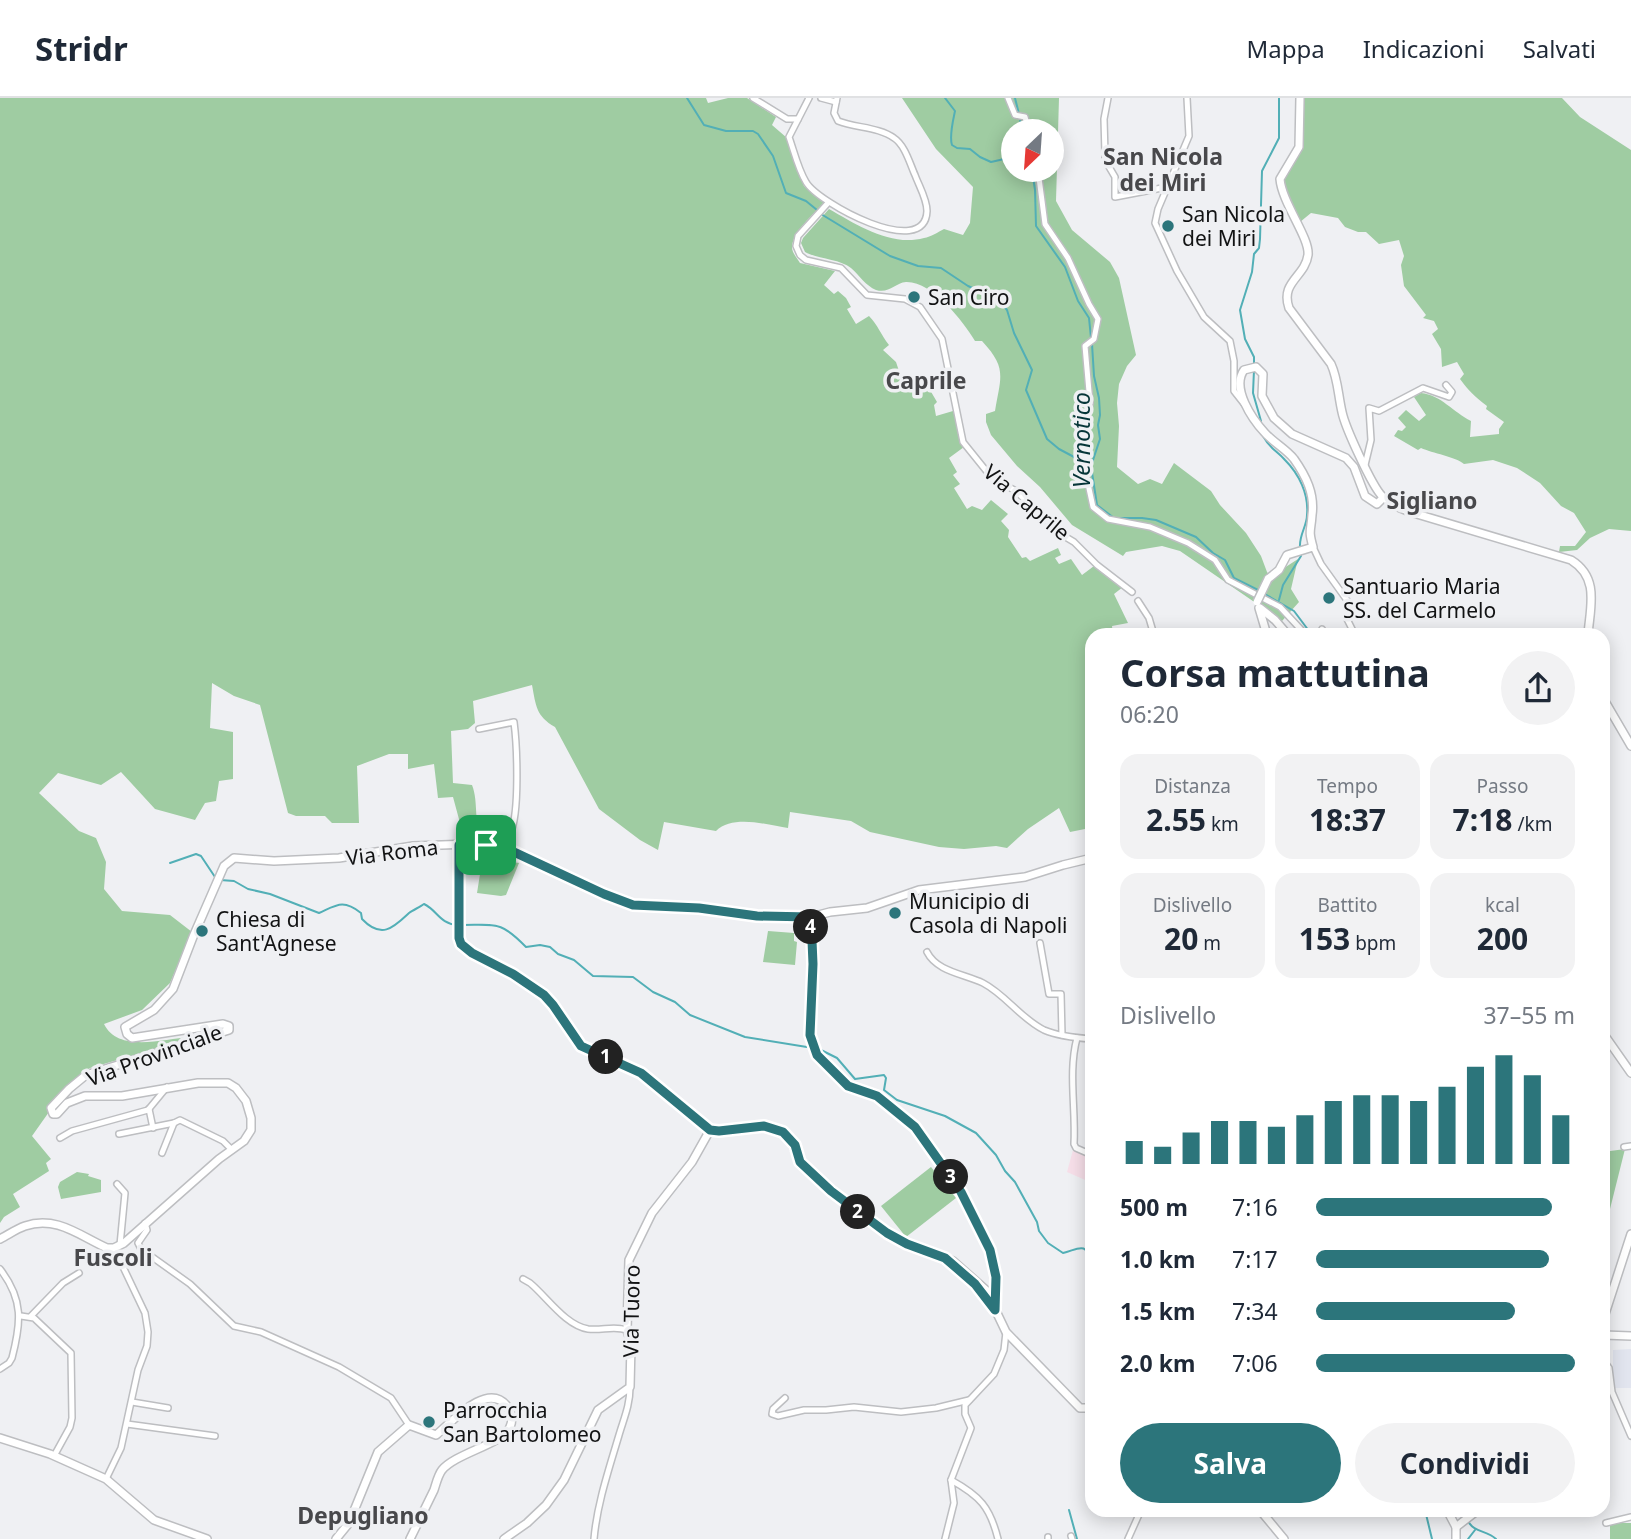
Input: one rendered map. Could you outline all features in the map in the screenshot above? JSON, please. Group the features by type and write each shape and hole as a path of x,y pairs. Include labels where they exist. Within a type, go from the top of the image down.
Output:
{"street":[{"path":"753,98 787,119 798,119"},
{"path":"809,98 789,136 806,184 826,206 895,231 914,229 923,222 927,210 926,202 899,141 885,132 838,121 834,113 836,100 821,98"},
{"path":"1008,98 1018,115 1027,119"},
{"path":"1108,98 1104,119 1105,160 1115,177 1115,197 1167,187"},
{"path":"1187,98 1189,136 1155,223 1177,271 1204,317 1230,341 1234,361 1234,391 1239,400 1248,406"},
{"path":"1300,98 1299,147 1280,179 1286,204 1308,247 1308,257 1287,290 1286,299 1289,308 1336,373 1347,429 1375,487 1383,498 1410,512 1571,560 1581,566 1590,582 1588,628"},
{"path":"1040,182 1045,224 1069,258 1098,319 1094,339 1085,346 1090,403 1086,462 1093,507 1108,519 1150,527 1188,543 1215,560 1228,580 1280,607 1300,628"},
{"name":"Via Caprile","path":"826,206 801,233 796,246 800,255 806,260 841,268 867,295 905,299 925,312 942,339 963,442 992,478 1016,491 1059,533 1074,542 1097,565 1132,592"},
{"path":"1352,628 1346,617 1354,610 1310,548 1312,504 1307,478 1289,453 1264,432 1242,396 1242,373 1252,368 1264,374 1263,400 1283,426 1301,439 1346,458 1354,467 1362,489 1370,501 1377,504 1383,498"},
{"path":"1365,465 1371,440 1369,408 1379,411 1423,388 1450,397 1452,392 1446,385"},
{"path":"1265,628 1258,605 1268,579 1291,553 1310,548"},
{"path":"1138,601 1152,628"},
{"path":"1258,605 1281,628"},
{"path":"1264,624 1272,618"},
{"path":"1610,710 1631,746"},
{"path":"479,729 514,722 516,743 517,779 510,832 502,842 488,842 486,845"},
{"path":"459,845 458,908 461,944 544,995 581,1046 641,1073 710,1130 764,1126 783,1132 790,1138 800,1162 806,1169 850,1207 907,1244 945,1258 963,1269 995,1303 1006,1332 1080,1408 1085,1408"},
{"name":"Via Roma","path":"213,891 224,866 234,859 339,858 402,847 486,845 509,850 633,905 699,908 757,916 811,917 867,908 919,890 1025,877 1085,860"},
{"name":"Via Provinciale","path":"213,891 173,989 154,1010 125,1027 132,1038 223,1024 229,1026 229,1030 86,1075 51,1108 53,1114 57,1114 67,1103 85,1096 122,1096 198,1083 228,1083 236,1088 246,1101 251,1118 251,1130 244,1141 232,1150"},
{"path":"811,917 813,964 810,1035 817,1055 848,1086 877,1096 915,1127 961,1192 990,1250 996,1277 995,1303"},
{"path":"1040,943 1049,994 1061,994 1062,1035"},
{"path":"927,952 941,967 991,987 1023,1017 1044,1030 1085,1039"},
{"path":"1077,1038 1072,1069 1074,1144 1085,1152"},
{"path":"1610,1043 1631,1073"},
{"path":"60,1138 72,1131 130,1117 149,1109 167,1087"},
{"path":"149,1109 153,1128"},
{"path":"0,1238 23,1226 50,1222 64,1226 107,1248 117,1247 232,1150 223,1141 180,1120 119,1135"},
{"path":"162,1153 174,1123"},
{"name":"Via Tuoro","path":"630,1388 631,1344 627,1330 629,1260 652,1213 692,1162 710,1130"},
{"path":"1623,1147 1631,1146"},
{"path":"106,1479 121,1448 138,1370 147,1346 148,1323 117,1247 125,1193 117,1184"},
{"path":"145,1223 147,1230 138,1243 141,1249 190,1284 228,1322 261,1332 340,1367 391,1398 409,1425 436,1435 483,1398 497,1399 507,1406 512,1417 506,1432 442,1470 410,1539"},
{"path":"1610,1299 1631,1234"},
{"path":"945,1258 995,1303"},
{"path":"0,1269 13,1289 21,1316 18,1337 9,1363 0,1369"},
{"path":"31,1316 63,1283 79,1273"},
{"path":"523,1279 573,1323 583,1328 591,1330 616,1326 627,1330"},
{"path":"21,1316 31,1316 71,1353 72,1418 54,1456"},
{"path":"945,1539 954,1503 951,1480 971,1428 964,1409 994,1374 1004,1350 1006,1332"},
{"path":"1610,1333 1631,1334"},
{"path":"1610,1376 1612,1392 1631,1436"},
{"path":"504,1539 527,1524 546,1506 564,1480 598,1410 630,1388"},
{"path":"594,1539 619,1433 629,1408 630,1388"},
{"path":"785,1398 773,1409 772,1414 778,1416 804,1410 854,1407 901,1412 936,1408 969,1400"},
{"path":"132,1402 168,1408"},
{"path":"127,1424 215,1436"},
{"path":"336,1539 349,1523 378,1452 409,1425"},
{"path":"0,1437 54,1456 106,1479 154,1520 207,1539"},
{"path":"951,1480 982,1500 993,1520 998,1539"},
{"path":"1128,1539 1137,1517"},
{"path":"1265,1517 1284,1539"},
{"path":"1451,1517 1456,1527 1456,1539"},
{"path":"1456,1527 1469,1517"},
{"path":"1606,1523 1631,1517"}],"shaded area":[{"path":"1073,1150 1085,1154 1085,1180 1067,1172"},
{"path":"1631,1349 1631,1388 1613,1388 1613,1350"}],"green space":[{"path":"0,98 706,98 708,103 728,98 747,98 776,117 772,125 787,138 804,186 824,203 796,235 792,247 794,253 800,263 835,271 824,285 834,294 838,291 846,298 851,307 847,309 856,324 869,316 872,319 889,345 883,350 896,362 899,371 897,376 910,390 928,374 930,390 937,402 934,405 936,416 953,411 964,447 949,458 957,472 953,475 960,484 954,488 967,509 972,506 982,510 991,500 1008,514 1001,521 1009,530 1008,537 1022,558 1026,557 1030,561 1058,548 1061,555 1055,558 1059,564 1071,559 1082,575 1094,566 1123,587 1114,594 1128,623 1112,628 1085,628 1085,829 1070,832 1059,808 1028,829 1007,848 996,846 964,849 939,847 870,832 851,821 790,812 788,828 741,822 723,826 716,831 664,822 658,850 599,809 555,727 544,719 538,710 532,685 473,701 475,723 468,729 451,731 453,783 472,785 478,828 483,841 468,841 463,834 453,797 438,798 434,764 408,769 408,754 389,754 357,766 359,823 332,823 325,816 296,816 288,813 260,705 234,696 212,683 210,728 233,732 233,779 219,781 216,801 205,803 195,820 155,809 121,772 101,785 58,773 39,793 79,831 96,838 106,862 104,889 122,911 170,915 192,932 170,983 142,1010 104,1024 120,1039 130,1041 190,1037 90,1068 68,1085 32,1136 51,1159 46,1163 49,1171 13,1194 20,1207 4,1217 0,1223"},
{"path":"902,98 1059,98 1058,119 1001,119 1001,182 1057,182 1056,201 1072,230 1110,262 1119,278 1136,355 1127,366 1119,384 1117,467 1138,484 1150,479 1162,484 1174,463 1211,491 1246,533 1273,580 1281,570 1298,559 1291,589 1299,602 1282,621 1180,551 1162,546 1126,552 1123,556 1072,525 991,435 986,414 995,411 1000,373 995,358 982,341 975,341 946,304 926,288 906,282 885,291 876,290 846,265 805,252 801,243 829,209 875,233 899,240 927,237 944,229 963,235 970,223 973,187 936,149"},
{"path":"1302,98 1562,98 1580,117 1631,150 1631,531 1609,529 1590,538 1577,550 1559,552 1560,546 1575,546 1586,532 1574,513 1561,506 1540,483 1517,468 1493,460 1464,464 1421,448 1418,450 1394,436 1398,430 1402,431 1406,427 1398,418 1406,410 1419,421 1426,415 1414,397 1421,393 1441,400 1471,421 1470,437 1499,434 1504,422 1486,409 1487,406 1463,383 1460,379 1464,374 1457,362 1442,367 1441,349 1432,334 1438,329 1434,321 1423,318 1426,315 1404,286 1401,265 1404,256 1399,240 1379,244 1366,232 1345,227 1338,218 1311,213 1300,222 1290,209 1283,178 1302,148"},
{"path":"500,860 519,863 506,895 477,893 481,868 497,872"},
{"path":"768,931 794,933 794,941 797,942 795,965 763,962"},
{"path":"1625,1149 1610,1209 1610,1151"},
{"path":"931,1167 956,1198 906,1237 881,1206"},
{"path":"77,1172 101,1180 101,1192 61,1199 58,1187 60,1182"},
{"path":"1610,1523 1631,1523 1631,1539 1610,1539"}],"waterway":[{"path":"687,98 704,125 726,131 753,131 758,134 773,156 786,193 806,201 817,210"},
{"path":"945,98 955,111 952,145 970,149 991,162 1001,160"},
{"name":"Vernotico","path":"1015,98 1019,114"},
{"path":"1254,364 1254,357 1245,339 1240,310 1252,272 1254,254 1259,248 1262,171 1279,138 1279,98"},
{"name":"Vernotico","path":"1034,182 1036,226 1065,267 1078,301 1089,318 1091,338"},
{"path":"821,214 890,256 918,266 941,268 968,286 998,299 1007,310 1014,333 1032,370 1026,390 1047,439 1059,449 1091,466"},
{"name":"Vernotico","path":"1092,344 1100,415 1100,439 1091,466 1097,505 1114,518 1156,520 1196,537 1225,560 1234,578 1258,590"},
{"path":"1254,370 1253,393 1261,421"},
{"path":"1263,436 1295,472 1305,492 1307,515 1300,547"},
{"path":"1279,600 1283,585 1301,552"},
{"name":"Vernotico","path":"1263,593 1294,611 1307,628"},
{"path":"170,863 196,854 201,856 215,877"},
{"path":"220,880 234,881 248,889 270,894 319,913 335,906 349,906 361,913 362,919 376,929 393,927 424,904 446,922 457,925"},
{"path":"463,925 498,926 526,947 550,947 558,954 574,960 593,976 633,977 653,992 675,1002 690,1015 745,1037 813,1048"},
{"path":"819,1049 837,1058 855,1079 884,1075 884,1090 897,1100 945,1116 976,1133 1015,1182 1037,1222 1039,1231 1048,1243 1063,1253 1080,1248 1085,1250"},
{"path":"1069,1510 1077,1539"},
{"path":"1427,1517 1432,1539"},
{"path":"1468,1521 1474,1528 1496,1539"},
{"path":"1468,1539 1475,1530"}],"place":[{"name":"San Nicola dei Miri","path":"1168,226"},
{"name":"San Ciro","path":"914,297"},
{"name":"Santuario Maria SS. del Carmelo","path":"1329,598"},
{"name":"Municipio di Casola di Napoli","path":"895,913"},
{"name":"Chiesa di Sant'Agnese","path":"202,931"},
{"name":"Parrocchia San Bartolomeo","path":"429,1422"}],"district":[{"name":"San Nicola dei Miri","path":"1163,169"},
{"name":"Caprile","path":"926,380"},
{"name":"Sigliano","path":"1432,500"},
{"name":"Fuscoli","path":"113,1257"},
{"name":"Depugliano","path":"363,1515"}],"route":[{"path":"459,845 486,845 503,847 633,905 699,908 757,916 811,917 813,964 810,1035 817,1055 848,1086 877,1096 915,1127 961,1192 990,1250 996,1277 995,1310 984,1293 945,1258 907,1244 850,1207 806,1169 800,1162 795,1145 783,1132 764,1126 710,1130 641,1073 581,1046 544,995 464,947 459,938 459,845"}]}
